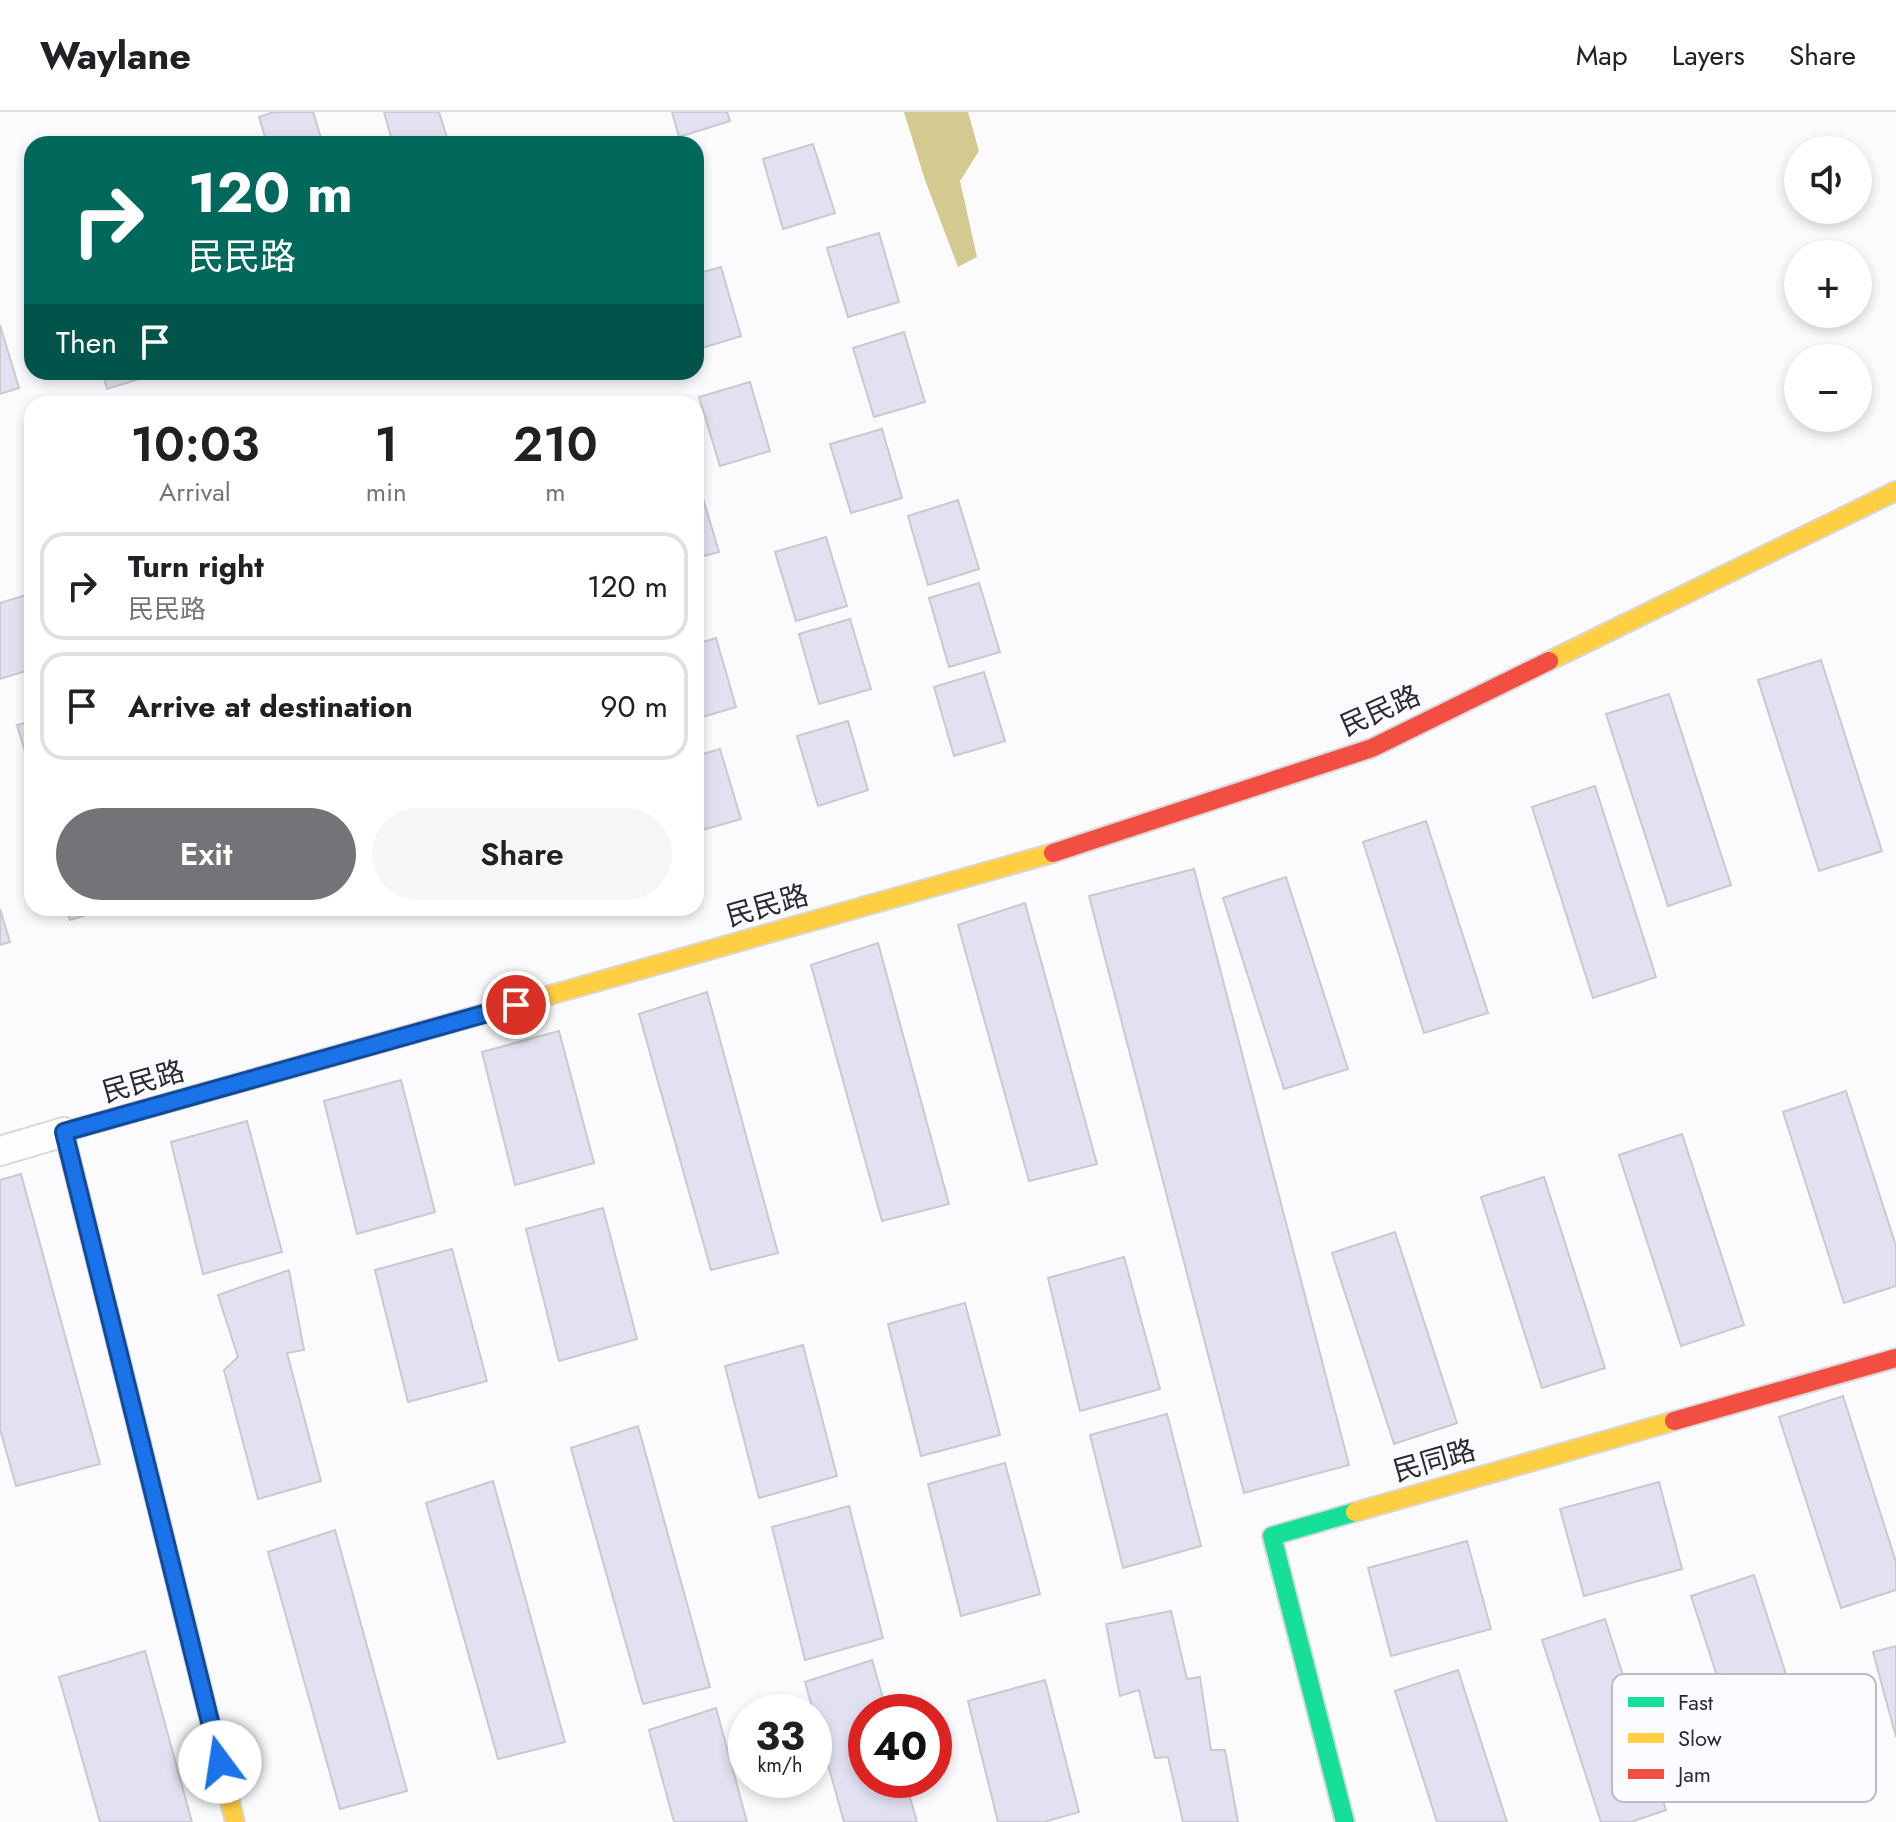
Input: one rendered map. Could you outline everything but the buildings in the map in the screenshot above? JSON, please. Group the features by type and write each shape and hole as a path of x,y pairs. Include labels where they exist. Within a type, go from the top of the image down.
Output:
{"street":[{"name":"民民路","path":"64,1132 1028,861 1372,748 1896,491"},
{"path":"0,1151 64,1132 235,1822"},
{"name":"民同路","path":"1345,1822 1272,1536 1896,1358"}],"shaded area":[{"path":"904,112 968,112 979,151 960,181 977,257 958,267 925,180"}],"traffic: fast":[{"path":"93,1249 64,1132 543,997"},
{"path":"1345,1822 1272,1536 1355,1512"}],"traffic: slow":[{"path":"1549,661 1896,491"},
{"path":"543,997 1053,853"},
{"path":"93,1249 235,1822"},
{"path":"1355,1512 1674,1421"}],"traffic: jam":[{"path":"1053,853 1372,748 1549,661"},
{"path":"1674,1421 1896,1358"}],"route":[{"path":"220,1762 64,1132 516,1005"}]}
